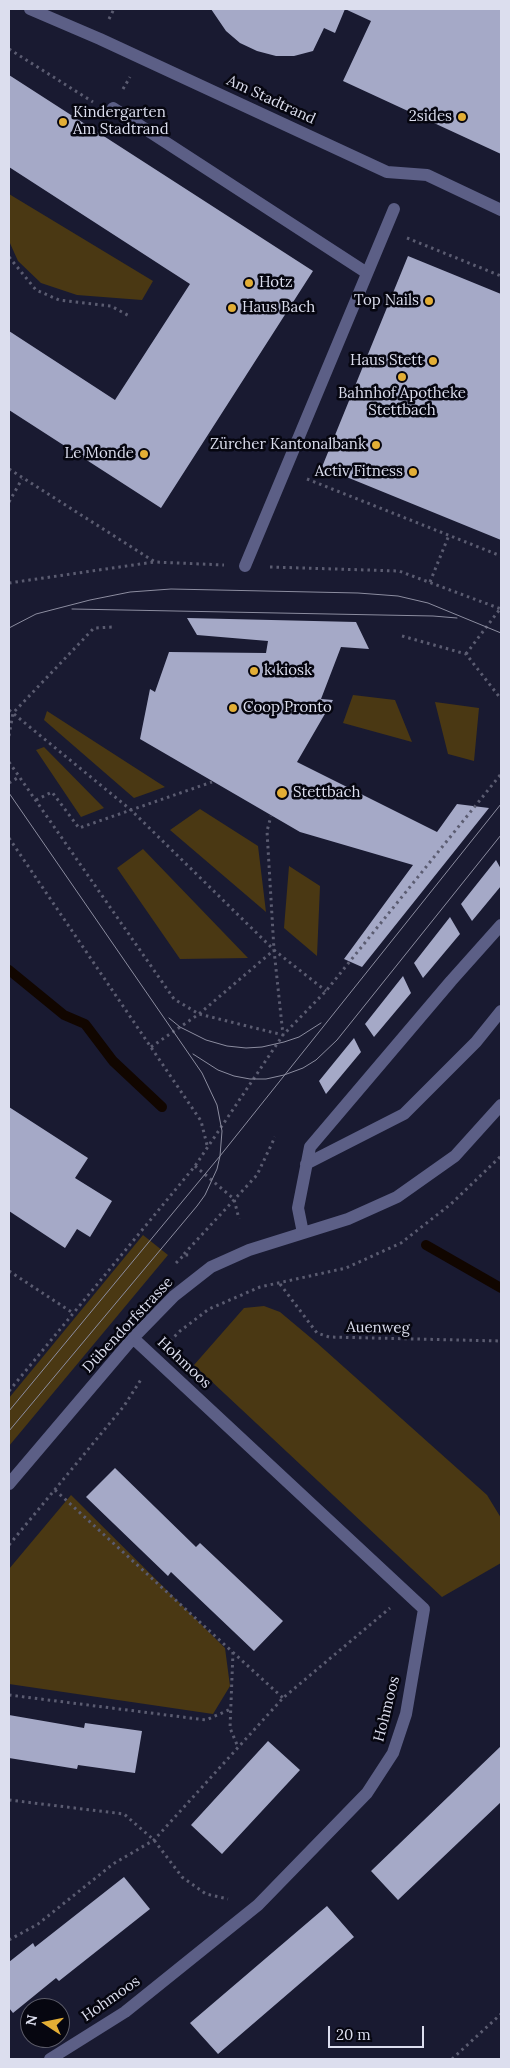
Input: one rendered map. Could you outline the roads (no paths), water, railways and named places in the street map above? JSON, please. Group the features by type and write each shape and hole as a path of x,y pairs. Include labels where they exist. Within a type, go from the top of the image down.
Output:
{"street":[{"name":"Am Stadtrand","path":"30,9 100,39 387,172 427,175 501,210"},
{"path":"113,108 367,273"},
{"path":"245,566 394,209"},
{"path":"303,1233 298,1208 310,1147 501,925"},
{"path":"306,1164 404,1114 476,1042 501,1010"},
{"name":"Dübendorfstrasse","path":"9,1484 133,1338 174,1296 210,1267 249,1250 348,1219 381,1205 409,1190 455,1156 501,1105"},
{"name":"Hohmoos","path":"50,2059 125,2012 258,1905 367,1793 393,1753 406,1714 424,1608 133,1338"}],"waterway":[{"path":"9,970 64,1015 85,1024 113,1061 162,1107"},
{"path":"426,1245 501,1288"}],"tram line":[{"path":"9,628 36,614 90,600 130,592 171,589 358,593 398,596 428,603 501,633"},
{"path":"72,609 457,618"},
{"path":"9,793 202,1073 217,1105 222,1131 217,1169 205,1195 9,1431"},
{"path":"9,1411 220,1156 501,804"},
{"path":"193,1054 218,1070 250,1079 266,1079 284,1075 303,1068 316,1060 337,1040 501,835"},
{"path":"169,1018 180,1027 206,1040 227,1046 246,1048 262,1047 284,1042 299,1037 321,1023"}],"place":[{"name":"2sides","path":"462,117"},
{"name":"Kindergarten Am Stadtrand","path":"63,122"},
{"name":"Hotz","path":"249,283"},
{"name":"Top Nails","path":"429,301"},
{"name":"Haus Bach","path":"232,308"},
{"name":"Haus Stett","path":"433,361"},
{"name":"Bahnhof Apotheke Stettbach","path":"402,377"},
{"name":"Zürcher Kantonalbank","path":"376,445"},
{"name":"Le Monde","path":"144,454"},
{"name":"Activ Fitness","path":"413,472"},
{"name":"k kiosk","path":"254,671"},
{"name":"Coop Pronto","path":"233,708"},
{"name":"Stettbach","path":"282,793"}]}
